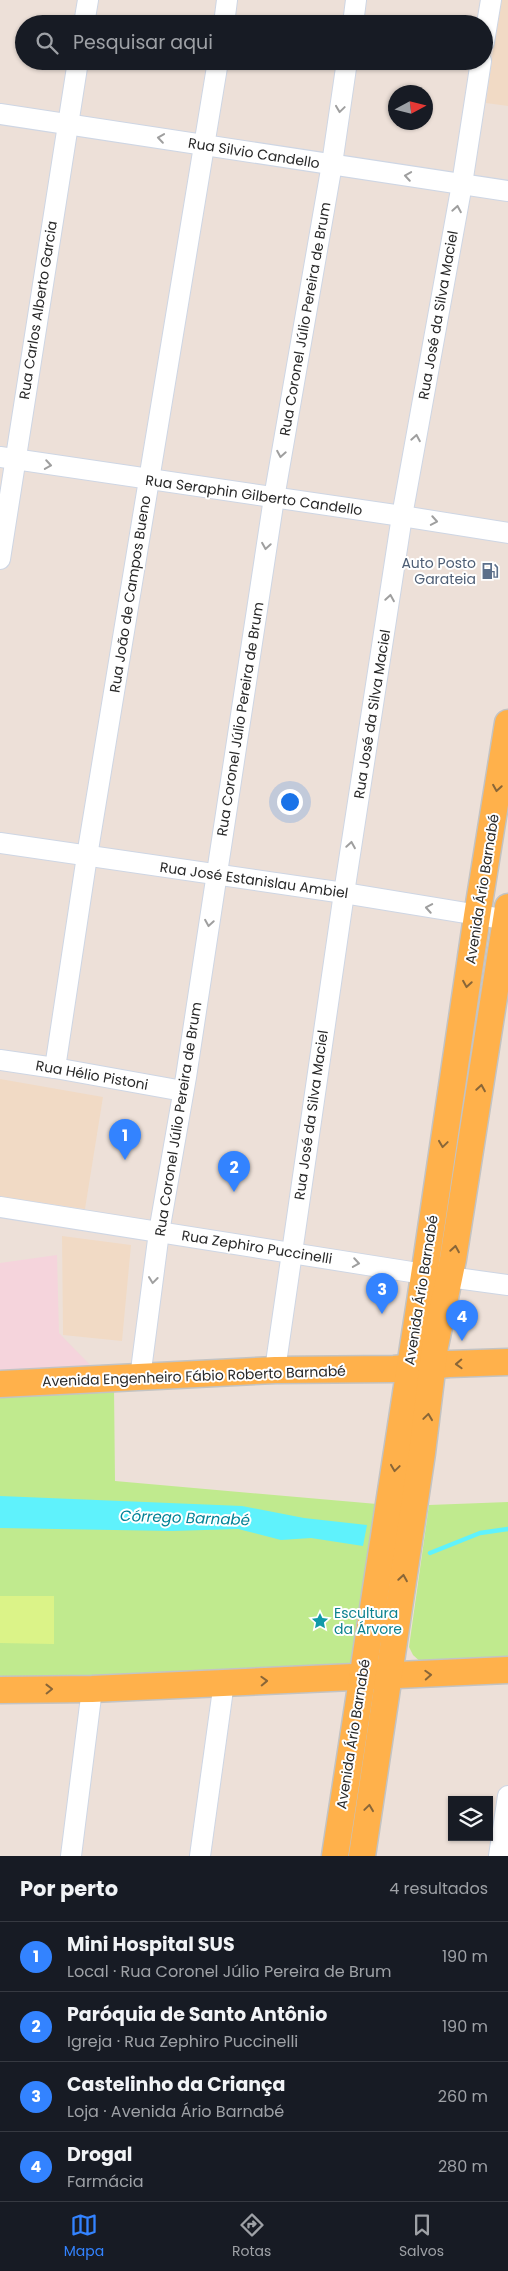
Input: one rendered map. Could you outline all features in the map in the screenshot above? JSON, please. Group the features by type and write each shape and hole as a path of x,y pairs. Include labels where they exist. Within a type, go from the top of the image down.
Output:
{"main road":[{"name":"Avenida Ário Barnabé","path":"437,1276 477,916 508,723"},
{"name":"Avenida Ário Barnabé","path":"335,1856 362,1677 507,916"},
{"name":"Avenida Engenheiro Fábio Roberto Barnabé","path":"0,1384 275,1370 508,1362"},
{"name":"Avenida Ário Barnabé","path":"362,1856 422,1453 421,1366"},
{"path":"0,1690 92,1689 224,1682 388,1677 508,1670"}],"street":[{"path":"86,15 88,0"},
{"path":"225,15 227,0"},
{"path":"354,15 356,0"},
{"path":"488,15 491,0"},
{"name":"Rua Carlos Alberto Garcia","path":"0,559 7,458 76,70"},
{"name":"Rua João de Campos Bueno","path":"55,1068 87,856 217,70"},
{"name":"Rua Coronel Júlio Pereira de Brum","path":"140,1378 159,1232 183,1092 274,498 332,164 346,70"},
{"name":"Rua José da Silva Maciel","path":"275,1370 344,893 402,516 462,184 480,70"},
{"name":"Rua Silvio Candello","path":"0,114 508,191"},
{"name":"Rua Seraphin Gilberto Candello","path":"7,458 402,516 508,534"},
{"name":"Rua José Estanislau Ambiel","path":"0,843 344,893 477,916 507,916"},
{"name":"Rua Hélio Pistoni","path":"0,1060 55,1068 183,1092"},
{"name":"Rua Zephiro Puccinelli","path":"0,1207 437,1276 508,1285"},
{"path":"200,1856 224,1682"},
{"path":"71,1856 92,1689"},
{"path":"499,1856 508,1796"}],"shaded area":[{"path":"500,0 508,0 508,106 486,103 490,70 493,70 493,52"},
{"path":"0,1079 103,1097 85,1209 0,1197"},
{"path":"62,1236 131,1245 122,1341 63,1335"},
{"path":"57,1255 59,1333 94,1369 0,1370 0,1263"}],"green space":[{"path":"114,1388 115,1481 377,1504 355,1661 341,1667 0,1679 0,1392"},
{"path":"508,1502 508,1660 423,1664 413,1655 409,1647 429,1505"},
{"path":"0,1596 54,1596 54,1644 0,1643"}],"water":[{"path":"0,1496 242,1506 304,1518 367,1525 363,1546 311,1538 281,1540 238,1529 172,1531 0,1528"}],"waterway":[{"name":"Córrego Barnabé","path":"430,1553 480,1533 508,1529"}],"place":[{"name":"Auto Posto Garateia","path":"490,571"},
{"name":"Mini Hospital SUS","path":"125,1160"},
{"name":"Paróquia de Santo Antônio","path":"234,1192"},
{"name":"Castelinho da Criança","path":"382,1314"},
{"name":"Drogal","path":"462,1341"},
{"name":"Escultura da Árvore","path":"320,1621"}]}
